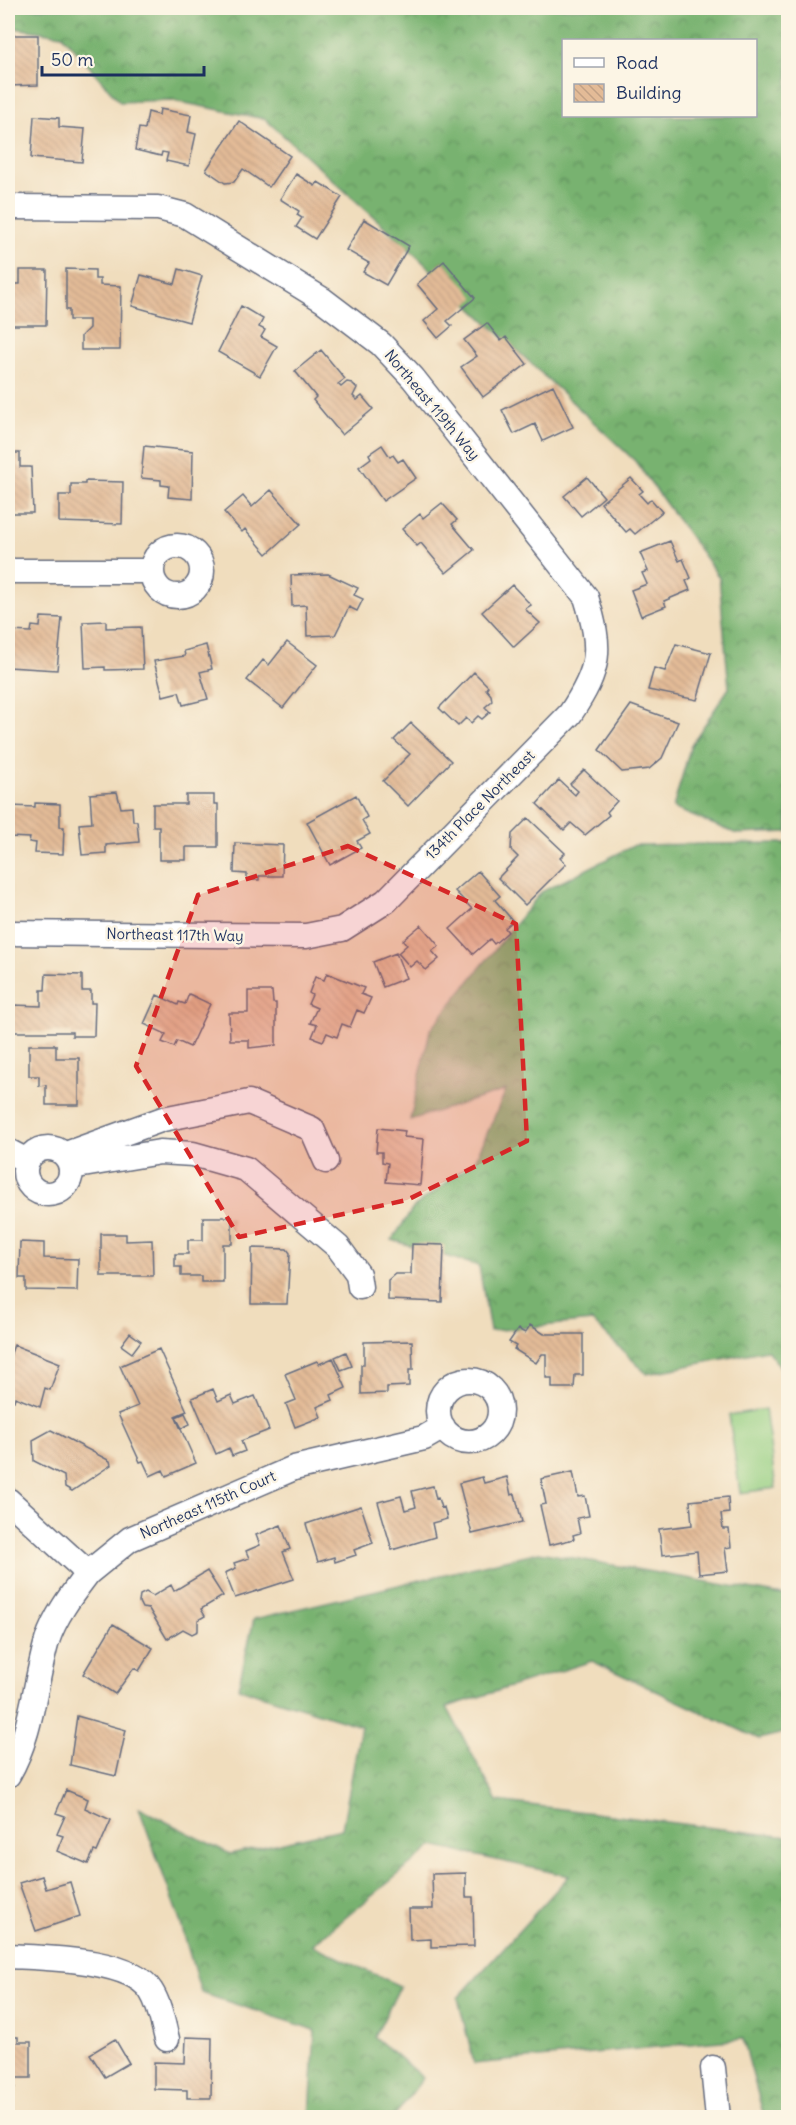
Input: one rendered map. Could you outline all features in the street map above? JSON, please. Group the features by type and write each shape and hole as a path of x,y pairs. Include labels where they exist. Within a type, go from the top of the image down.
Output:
{"street":[{"name":"Northeast 119th Way","path":"8,207 158,208 184,215 323,300 381,344 413,378 586,597 596,630 596,662"},
{"path":"8,571 152,571"},
{"name":"134th Place Northeast","path":"342,929 386,901 570,714 589,686 596,662"},
{"name":"Northeast 117th Way","path":"8,933 306,936 342,929"},
{"path":"69,1161 163,1119 249,1102 312,1129 326,1161"},
{"path":"40,1148 58,1149 69,1161 70,1181 64,1188 47,1194 38,1192 26,1179 17,1156 40,1148"},
{"path":"69,1161 160,1152 193,1154 246,1169 338,1247 358,1274 360,1287"},
{"name":"Northeast 115th Court","path":"8,1775 21,1754 47,1639 66,1601 88,1574 130,1539 294,1468 424,1438 442,1427"},
{"path":"8,1500 88,1574"},
{"path":"8,1956 66,1960 126,1971 151,1990 167,2039"},
{"path":"713,2068 718,2118"}],"highlighted area":[{"path":"348,846 516,924 527,1141 407,1200 239,1237 136,1066 198,895"}],"green space":[{"path":"8,8 788,8 788,832 737,834 673,808 691,745 729,688 719,577 635,461 396,237 265,119 170,100 120,102 62,35 8,27"},
{"path":"788,843 788,1377 767,1350 647,1374 592,1321 490,1331 479,1266 392,1240 414,1207 475,1161 506,1090 410,1120 430,1030 541,892 635,845"},
{"path":"765,1409 776,1488 740,1493 729,1415"},
{"path":"539,1552 788,1596 788,1732 759,1739 592,1661 447,1707 497,1801 788,1837 788,2117 764,2117 743,2039 474,2064 458,1998 569,1876 433,1846 312,1945 400,1986 375,2037 423,2078 394,2117 310,2117 315,2030 201,1993 180,1921 139,1808 230,1854 342,1829 361,1726 238,1688 254,1619"}],"building":[{"path":"8,35 38,35 38,85 8,86"},
{"path":"160,109 191,115 188,132 196,134 189,166 166,161 168,153 162,152 161,156 135,150 139,128 145,129 148,112 159,115"},
{"path":"34,116 59,118 59,127 85,129 82,162 31,158"},
{"path":"239,121 290,156 269,187 243,169 234,182 225,183 206,170"},
{"path":"296,174 315,186 318,182 342,197 315,239 296,227 302,218 297,215 299,211 280,199"},
{"path":"364,219 409,246 386,285 363,272 369,263 346,250"},
{"path":"444,261 475,298 447,321 452,326 438,338 424,321 438,309 417,284"},
{"path":"66,269 95,270 95,279 100,279 100,285 121,286 120,350 81,350 81,336 89,328 89,320 69,320 69,310 66,310"},
{"path":"179,269 202,276 189,322 132,306 141,275 175,284"},
{"path":"20,270 47,270 46,325 8,325 8,284 20,284"},
{"path":"241,306 263,319 259,327 265,330 261,337 277,346 260,376 218,352"},
{"path":"487,323 501,341 506,337 527,364 483,397 461,367 477,356 464,340"},
{"path":"321,350 345,379 338,384 341,387 347,382 352,383 357,388 353,396 357,400 362,396 373,409 342,435 313,400 316,397 295,371"},
{"path":"553,385 573,427 543,441 535,424 514,434 502,410"},
{"path":"382,445 390,457 393,455 398,462 403,459 416,478 383,501 359,467 371,458 369,454"},
{"path":"144,446 193,451 192,499 168,497 169,486 161,485 161,480 141,478"},
{"path":"8,453 20,453 20,467 31,467 33,513 8,513"},
{"path":"587,477 604,497 581,516 564,496"},
{"path":"631,478 643,491 639,494 647,503 651,499 662,512 635,534 630,529 626,532 601,503"},
{"path":"85,481 123,482 122,524 59,522 59,495 71,495 71,484 85,484"},
{"path":"271,490 301,524 267,554 245,529 242,532 224,512 243,496 252,507"},
{"path":"442,503 457,520 452,524 474,550 446,573 421,543 417,546 402,529 420,514 423,518"},
{"path":"670,541 679,561 683,559 691,578 686,581 690,590 664,601 666,606 641,616 631,590 647,584 642,573 648,571 640,553"},
{"path":"328,574 358,588 354,595 363,599 357,611 349,607 335,635 307,636 306,605 292,606 291,575"},
{"path":"512,585 531,605 525,609 540,623 514,647 482,612"},
{"path":"41,617 62,618 57,670 8,667 9,631 31,632 32,626 40,627"},
{"path":"106,621 106,628 141,627 143,669 85,668 83,622"},
{"path":"287,642 317,665 283,708 247,680 263,660 269,665"},
{"path":"676,644 711,653 697,700 648,690 654,668 665,671"},
{"path":"206,645 212,669 200,672 208,699 183,705 179,692 163,696 154,661 185,656 184,651"},
{"path":"474,672 488,686 486,689 492,701 485,707 490,712 482,719 478,716 471,723 466,718 458,726 439,708"},
{"path":"631,705 678,722 662,758 649,769 622,772 599,750"},
{"path":"411,723 451,761 408,806 383,781 410,754 394,740"},
{"path":"584,770 617,801 607,812 609,815 585,835 571,823 564,830 537,804 559,780 575,795 578,791 570,784"},
{"path":"117,792 121,808 132,807 133,821 137,821 139,842 106,845 106,853 82,855 79,824 92,823 90,794"},
{"path":"186,795 214,795 214,804 218,804 218,847 186,847 186,860 159,860 159,826 153,826 153,804 186,804"},
{"path":"356,795 367,817 362,820 370,834 357,841 361,848 330,865 307,822"},
{"path":"35,803 60,804 60,827 64,827 63,854 35,853 36,843 29,842 30,838 9,837 10,806 35,807"},
{"path":"528,818 565,853 560,858 566,864 525,905 498,878 518,857 511,850 512,834"},
{"path":"235,843 283,845 282,876 259,876 259,880 247,880 247,874 234,873"},
{"path":"478,871 500,896 495,900 513,921 505,928 508,932 494,944 490,939 473,954 450,929 472,909 455,891"},
{"path":"421,925 439,946 432,951 439,959 426,970 417,961 410,967 398,953 407,945 403,940"},
{"path":"396,953 406,978 383,987 373,962"},
{"path":"327,973 364,988 361,994 371,998 364,1013 357,1010 350,1027 342,1024 337,1037 327,1033 323,1041 312,1037 317,1025 310,1023 317,1008 308,1004 315,977 324,980"},
{"path":"46,974 82,975 82,991 91,991 91,1003 95,1003 94,1036 72,1036 72,1032 12,1032 13,1005 41,1006 41,990 45,990"},
{"path":"248,991 272,991 273,1003 276,1003 276,1045 249,1048 249,1040 230,1040 229,1013 248,1013"},
{"path":"189,994 210,1004 190,1047 177,1041 174,1047 162,1042 166,1034 144,1024 157,995 178,1005 179,1002 185,1004"},
{"path":"29,1045 56,1045 56,1058 79,1058 79,1105 46,1105 46,1085 39,1086 39,1076 29,1076"},
{"path":"378,1128 405,1131 404,1137 424,1139 420,1185 386,1182 388,1163 382,1162 382,1152 376,1152"},
{"path":"203,1217 232,1217 232,1244 223,1244 223,1282 201,1282 201,1276 181,1276 181,1267 175,1267 175,1254 188,1254 188,1240 203,1240"},
{"path":"101,1234 126,1234 126,1241 152,1240 153,1276 101,1276"},
{"path":"20,1242 44,1243 44,1258 78,1259 77,1291 26,1290 26,1278 19,1278"},
{"path":"412,1244 444,1245 442,1302 388,1300 388,1280 395,1274 411,1274"},
{"path":"252,1248 287,1249 290,1253 287,1304 251,1304"},
{"path":"530,1325 544,1334 583,1334 583,1375 575,1375 574,1388 552,1388 552,1378 546,1378 546,1354 542,1354 536,1363 514,1349 516,1346 509,1342 518,1329 525,1333"},
{"path":"130,1333 141,1341 132,1353 121,1345"},
{"path":"412,1341 413,1370 409,1370 409,1386 387,1387 387,1393 361,1394 364,1342"},
{"path":"14,1345 60,1363 50,1390 45,1388 40,1407 15,1397 14,1401 8,1398 8,1361"},
{"path":"159,1349 187,1411 175,1416 196,1463 166,1476 163,1470 150,1476 143,1461 140,1462 118,1414 138,1406 120,1366"},
{"path":"346,1352 352,1366 341,1370 335,1357"},
{"path":"333,1358 346,1388 331,1395 333,1400 317,1407 321,1417 295,1427 286,1404 296,1400 285,1374 317,1361 319,1364"},
{"path":"213,1389 218,1401 231,1395 235,1404 255,1396 269,1430 241,1441 245,1451 232,1456 229,1448 216,1454 192,1398"},
{"path":"185,1413 190,1424 182,1428 176,1417"},
{"path":"51,1430 110,1461 111,1465 72,1491 65,1487 64,1476 34,1461 33,1440"},
{"path":"573,1472 578,1497 585,1496 589,1516 577,1518 580,1533 573,1535 574,1539 549,1545 540,1505 546,1504 541,1479"},
{"path":"482,1477 484,1483 507,1477 511,1495 515,1494 522,1522 472,1534 459,1483"},
{"path":"433,1486 436,1499 438,1498 441,1508 444,1507 447,1519 432,1523 435,1537 392,1550 378,1502 401,1496 405,1510 416,1507 412,1491"},
{"path":"728,1497 729,1513 721,1514 723,1529 729,1529 731,1547 725,1548 728,1571 699,1574 697,1551 662,1555 659,1529 692,1525 690,1501"},
{"path":"361,1506 373,1543 354,1550 356,1555 335,1562 334,1557 318,1562 306,1524"},
{"path":"281,1525 290,1549 283,1552 294,1579 235,1598 225,1573 236,1568 234,1563 249,1558 246,1551 260,1545 256,1535"},
{"path":"207,1571 223,1596 201,1609 205,1616 198,1620 198,1631 192,1634 183,1629 167,1639 149,1609 142,1608 139,1602 140,1595 146,1592 153,1596 171,1585 174,1591"},
{"path":"113,1624 153,1648 139,1671 134,1668 115,1694 83,1674"},
{"path":"77,1716 126,1730 116,1776 70,1765"},
{"path":"66,1790 88,1799 85,1808 111,1820 97,1852 94,1851 88,1864 57,1851 63,1836 57,1834 65,1816 56,1813"},
{"path":"466,1873 466,1897 473,1897 474,1946 431,1947 431,1939 410,1940 409,1909 433,1909 432,1874"},
{"path":"42,1876 46,1889 70,1882 80,1916 36,1931 19,1883"},
{"path":"8,2037 18,2037 18,2042 31,2042 31,2078 14,2078 15,2087 8,2087"},
{"path":"186,2037 212,2038 211,2098 187,2098 187,2090 154,2089 154,2062 185,2063"},
{"path":"115,2039 129,2063 105,2077 90,2054"},
{"path":"451,2110 453,2118 423,2118 423,2117"}]}
